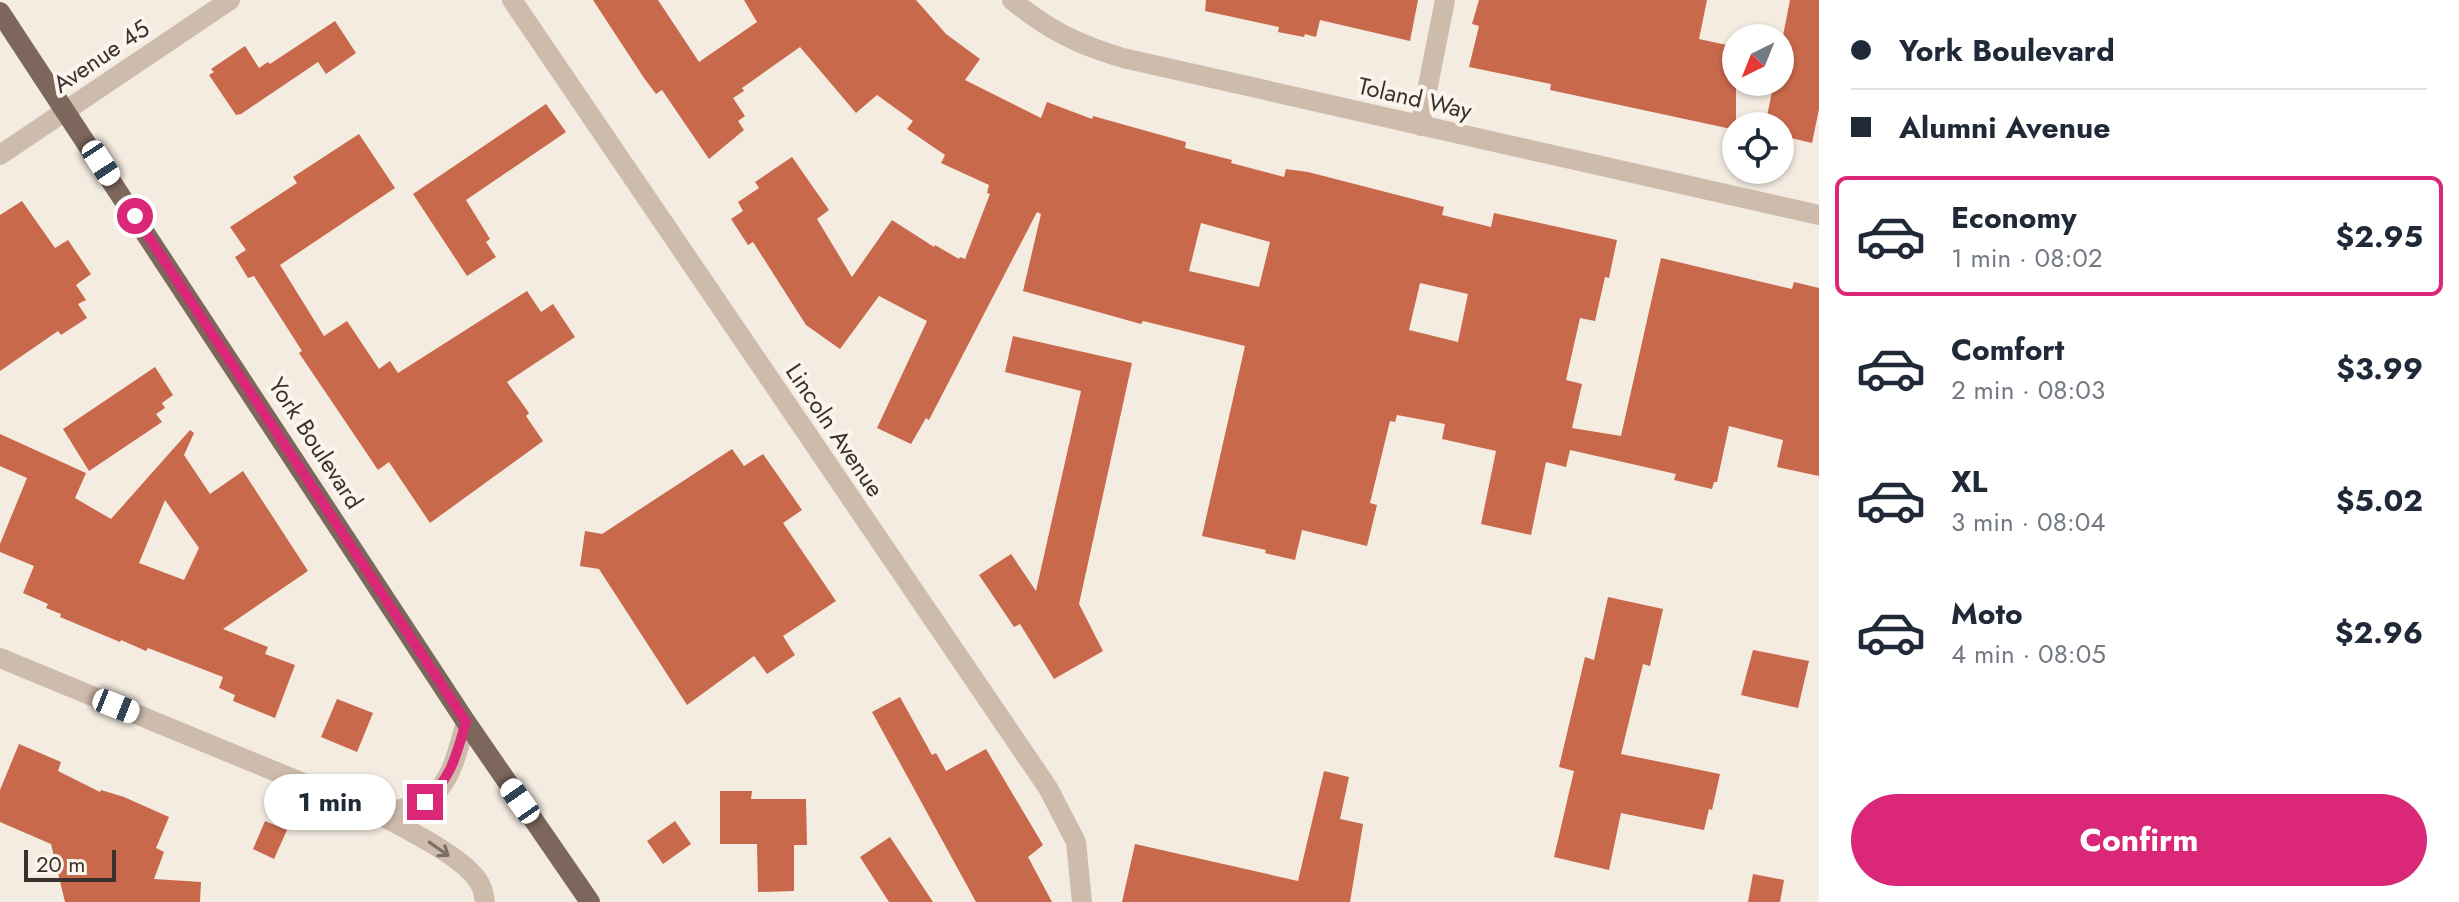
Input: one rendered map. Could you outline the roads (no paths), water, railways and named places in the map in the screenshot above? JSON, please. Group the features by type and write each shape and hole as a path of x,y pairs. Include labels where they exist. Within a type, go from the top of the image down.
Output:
{"main road":[{"name":"York Boulevard","path":"0,12 466,722 590,902"}],"street":[{"name":"Avenue 45","path":"0,155 230,0"},
{"name":"Lincoln Avenue","path":"512,0 1048,788 1076,842 1082,902"},
{"name":"Toland Way","path":"1012,0 1033,17 1083,46 1420,126 1819,215"},
{"path":"1420,126 1445,0"},
{"path":"0,658 376,813 463,865 480,883 485,902"},
{"path":"376,813 407,810 425,802 443,786 466,722"}]}
